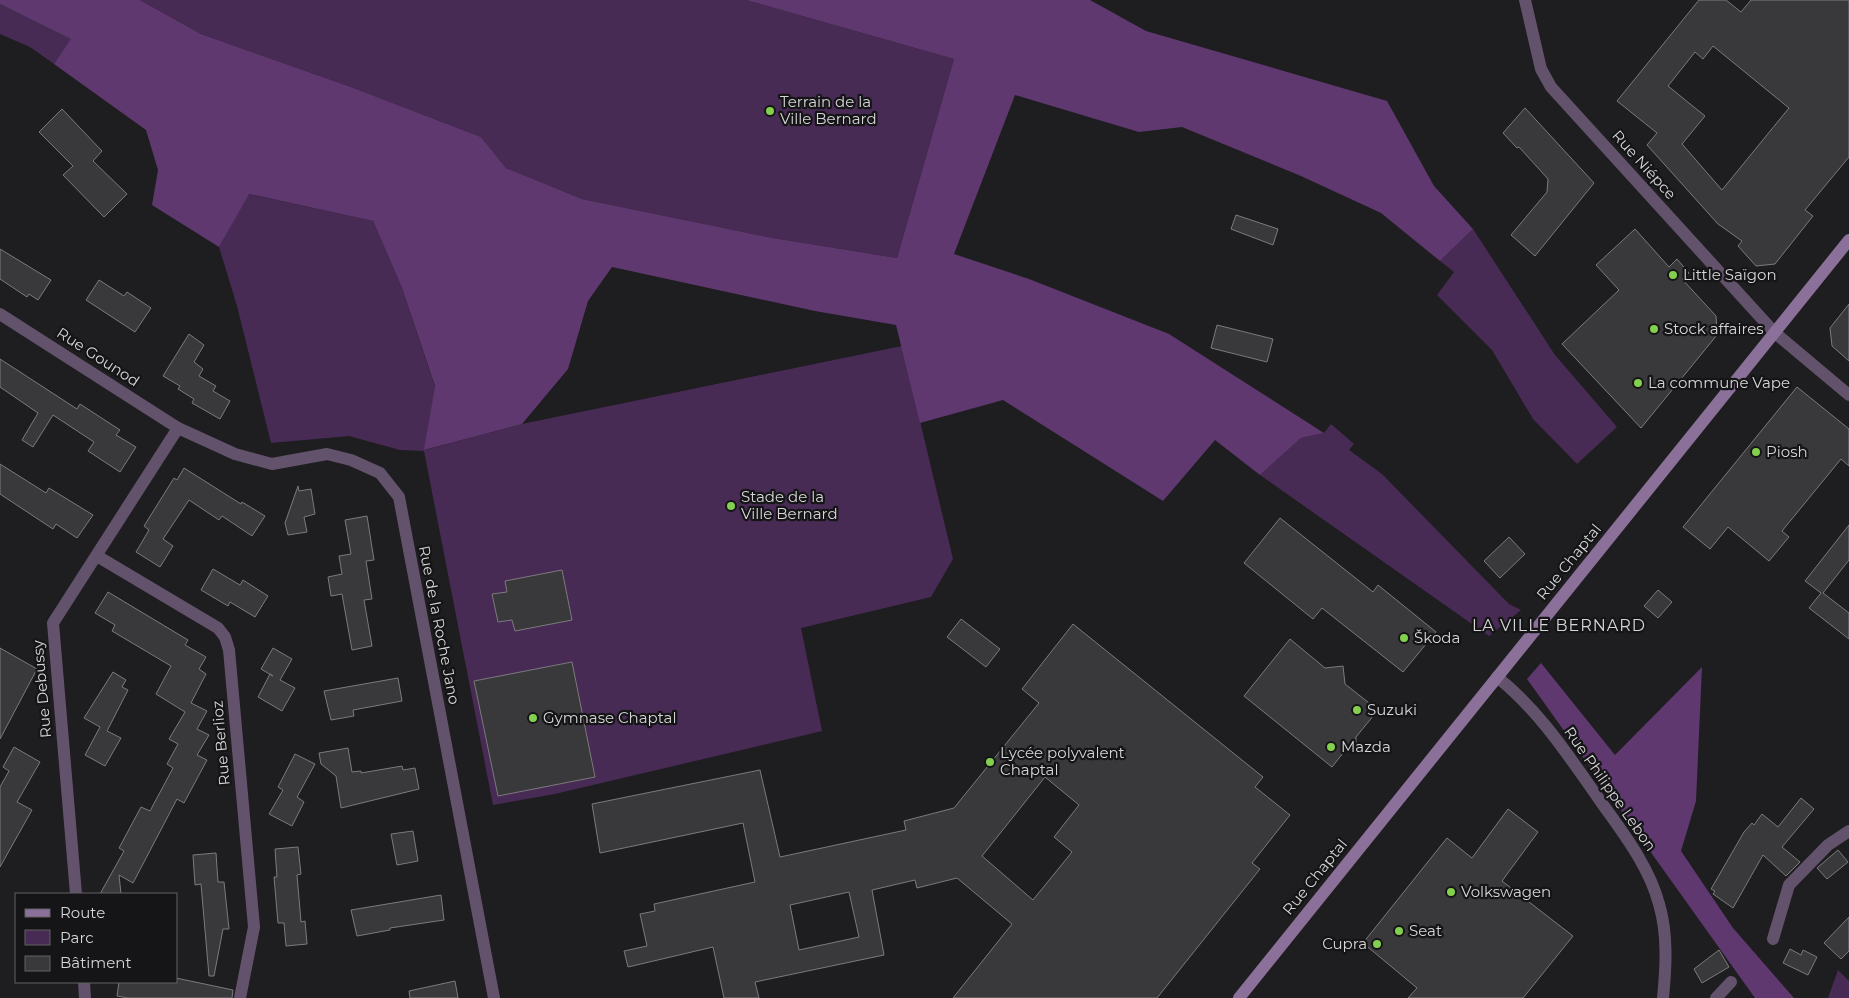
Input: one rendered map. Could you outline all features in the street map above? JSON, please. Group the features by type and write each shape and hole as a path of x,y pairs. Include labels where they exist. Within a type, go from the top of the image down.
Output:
{"main road":[{"name":"Rue Chaptal","path":"1239,998 1849,240"}],"street":[{"name":"Rue Niépce","path":"1525,0 1541,69 1551,87 1774,332 1849,395"},
{"name":"Rue Gounod","path":"0,314 178,428"},
{"name":"Rue Debussy","path":"76,893 53,623 178,428"},
{"name":"Rue de la Roche Jano","path":"178,428 235,454 272,464 327,454 351,460 380,473 399,497 494,998"},
{"name":"Rue Berlioz","path":"96,556 218,628 225,637 229,650 254,927 240,998"},
{"name":"Rue Philippe Lebon","path":"1497,677 1513,690 1554,736 1645,868 1659,903 1665,938 1663,998"},
{"path":"1773,939 1789,885 1828,846 1849,831"},
{"path":"1716,998 1731,982"},
{"path":"84,983 85,998"}],"green space":[{"path":"140,0 746,0 954,59 897,258 773,238 582,199 506,168 481,137 351,87 201,34"},
{"path":"0,4 72,39 54,64 30,47 0,34"},
{"path":"248,194 373,221 402,288 435,387 425,450 522,424 902,346 953,559 931,597 801,628 822,731 555,794 493,805 424,451 400,450 349,436 271,443 237,306 219,247"},
{"path":"1473,229 1555,355 1617,427 1577,464 1533,419 1492,350 1437,295 1454,272 1440,261"},
{"path":"1331,424 1354,444 1349,450 1382,474 1509,604 1521,610 1489,636 1260,475 1301,438 1324,433"},
{"path":"1838,970 1849,981 1849,998 1828,998"}],"shaded area":[{"path":"0,0 140,0 201,34 351,87 481,137 506,168 582,199 773,238 897,258 954,59 746,0 1090,0 1146,31 1387,101 1434,186 1473,229 1440,261 1381,213 1301,176 1182,127 1139,132 1015,95 954,254 1029,279 1169,334 1324,433 1301,438 1260,475 1215,440 1163,501 1003,400 920,423 896,325 815,311 612,267 588,301 568,369 522,424 424,450 435,386 402,288 373,221 249,194 219,247 152,205 158,170 146,130 54,64 71,39 0,4"},
{"path":"1541,663 1615,755 1702,667 1696,801 1681,851 1733,928 1794,998 1755,998 1527,679"}],"building":[{"path":"1699,0 1726,0 1741,12 1751,0 1849,0 1849,157 1805,210 1813,216 1775,264 1756,266 1738,246 1742,241 1718,224 1647,145 1657,133 1617,101","holes":["1713,46 1789,108 1722,190 1682,144 1705,116 1668,86 1695,52 1703,59"]},
{"path":"1525,108 1594,183 1535,256 1511,235 1547,192 1548,179 1519,147 1517,148 1503,133"},
{"path":"62,109 102,151 93,161 127,194 104,217 63,175 73,166 39,132"},
{"path":"1236,215 1278,229 1273,245 1231,229"},
{"path":"1635,229 1669,267 1677,259 1689,273 1682,279 1716,316 1717,335 1641,428 1562,344 1619,290 1596,265"},
{"path":"0,249 51,280 38,300 29,294 27,297 0,279"},
{"path":"99,280 124,296 127,292 151,308 135,332 86,300"},
{"path":"1849,304 1849,361 1832,346 1830,328"},
{"path":"1217,325 1273,339 1267,362 1211,348"},
{"path":"189,334 204,345 194,362 203,369 199,376 216,386 213,391 230,401 220,419 192,403 194,399 178,389 180,386 163,376"},
{"path":"0,359 77,409 80,404 120,430 116,435 136,447 120,472 88,451 94,442 53,415 33,447 22,440 38,413 0,387"},
{"path":"1797,387 1849,429 1849,466 1841,459 1782,531 1789,537 1769,561 1728,527 1710,549 1683,527"},
{"path":"0,464 46,493 49,488 93,515 77,538 56,524 53,529 0,494"},
{"path":"184,468 241,504 242,502 265,516 252,536 222,516 219,520 189,500 163,539 173,546 160,567 136,552 149,530 144,526 174,478 177,480"},
{"path":"298,486 299,491 311,489 315,514 304,517 307,532 288,535 285,523"},
{"path":"367,516 374,560 366,561 372,599 364,600 372,646 352,650 342,594 331,596 328,577 342,574 339,556 351,554 345,520"},
{"path":"1280,518 1373,592 1378,585 1436,632 1403,672 1322,608 1313,619 1244,563"},
{"path":"1849,525 1849,560 1823,593 1849,613 1849,639 1809,608 1821,593 1805,581"},
{"path":"1509,537 1525,554 1500,578 1484,561"},
{"path":"213,569 240,585 243,580 268,596 255,617 230,602 228,606 201,590"},
{"path":"562,570 572,620 515,631 512,620 498,622 492,594 507,592 505,581"},
{"path":"1658,590 1672,602 1658,618 1644,606"},
{"path":"108,592 188,640 185,645 206,657 199,669 206,674 191,703 207,711 197,729 209,735 197,755 207,760 184,803 177,799 133,883 119,875 121,893 101,893 124,851 119,848 141,807 150,811 173,768 167,764 178,744 169,739 185,712 156,694 171,666 112,631 115,625 95,613"},
{"path":"961,619 1000,649 986,667 947,637"},
{"path":"1073,624 1263,777 1255,787 1290,815 1252,863 1260,869 1157,998 953,998 1012,924 957,878 917,888 915,880 872,890 884,955 755,982 759,998 724,998 713,947 628,967 624,951 647,946 640,914 655,911 654,904 755,882 743,823 600,853 592,804 760,770 780,857 906,830 904,821 954,808 1039,703 1022,689","holes":["1045,777 1079,805 1054,837 1072,852 1033,900 982,856","849,892 859,937 799,950 790,905"]},
{"path":"1290,639 1325,668 1343,666 1345,684 1378,710 1356,737 1356,750 1347,748 1332,767 1244,696"},
{"path":"0,648 37,669 0,739"},
{"path":"273,648 292,659 280,680 295,688 282,711 258,697 270,674 261,669"},
{"name":"Gymnase Chaptal","path":"572,662 595,777 498,796 474,681"},
{"path":"113,672 126,680 122,687 128,690 107,731 121,738 105,766 85,755 100,727 84,718"},
{"path":"398,678 402,701 353,710 354,716 331,720 324,691"},
{"path":"14,747 40,762 17,802 32,810 0,867 0,787 9,771 3,767"},
{"path":"348,748 352,772 361,771 361,773 402,766 403,770 415,768 419,789 341,808 336,776 321,764 319,753"},
{"path":"295,754 315,764 297,797 304,802 292,826 269,814 283,790 278,787"},
{"path":"1801,798 1814,809 1782,847 1800,862 1786,876 1763,855 1733,908 1713,894 1715,891 1711,889 1744,832 1752,823 1754,825 1762,814 1778,827"},
{"path":"1508,809 1538,832 1502,881 1573,936 1523,998 1408,998 1417,988 1363,943 1447,838 1472,858"},
{"path":"413,831 418,861 397,865 391,834"},
{"path":"298,847 301,874 297,875 301,922 305,921 307,944 286,946 284,923 278,923 274,877 277,877 275,849"},
{"path":"1838,850 1848,862 1827,879 1817,868"},
{"path":"216,853 218,882 224,882 229,929 223,929 214,976 209,976 201,884 195,885 193,855"},
{"path":"441,895 444,920 390,928 390,930 357,936 351,910"},
{"path":"1849,917 1849,951 1841,959 1824,943"},
{"path":"1790,949 1801,955 1803,950 1817,957 1808,975 1783,963"},
{"path":"1719,950 1729,967 1702,983 1694,969"},
{"path":"178,978 233,990 232,998 128,998 117,996 119,983 178,983"},
{"path":"455,981 458,998 410,998 409,991"}],"place":[{"name":"Terrain de la Ville Bernard","path":"770,111"},
{"name":"Little Saïgon","path":"1673,275"},
{"name":"Stock affaires","path":"1654,329"},
{"name":"La commune Vape","path":"1638,383"},
{"name":"Piosh","path":"1756,452"},
{"name":"Stade de la Ville Bernard","path":"731,506"},
{"name":"Škoda","path":"1404,638"},
{"name":"Suzuki","path":"1357,710"},
{"name":"Gymnase Chaptal","path":"533,718"},
{"name":"Mazda","path":"1331,747"},
{"name":"Lycée polyvalent Chaptal","path":"990,762"},
{"name":"Volkswagen","path":"1451,892"},
{"name":"Seat","path":"1399,931"},
{"name":"Cupra","path":"1377,944"}],"district":[{"name":"LA VILLE BERNARD","path":"1559,625"}]}
